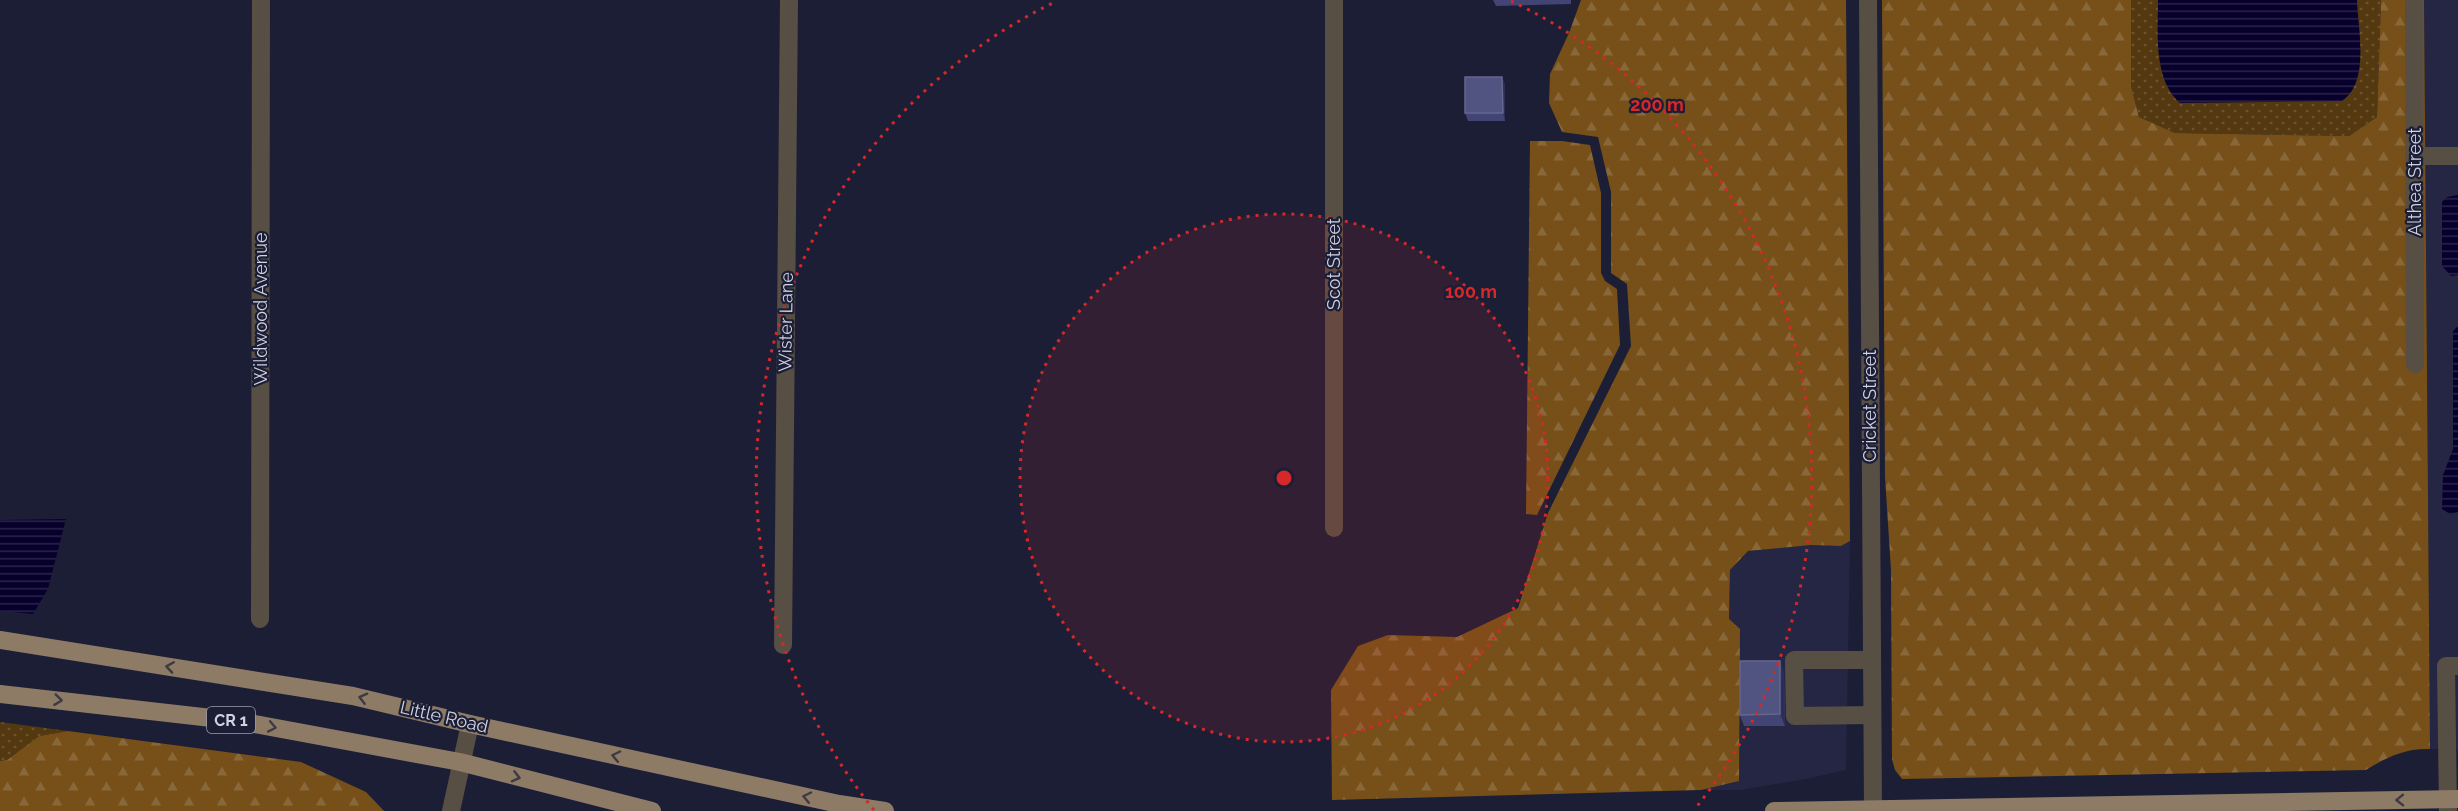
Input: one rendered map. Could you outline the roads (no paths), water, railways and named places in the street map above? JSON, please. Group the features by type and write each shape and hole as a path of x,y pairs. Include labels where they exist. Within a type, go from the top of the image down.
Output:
{"main road":[{"name":"Little Road","path":"0,640 353,696 470,724 828,801 885,811"},
{"name":"CR 1","path":"0,694 238,721 460,762 652,811"},
{"path":"1774,811 2452,803"}],"street":[{"name":"Wildwood Avenue","path":"260,619 261,0"},
{"name":"Wister Lane","path":"783,645 789,0"},
{"name":"Scot Street","path":"1334,0 1334,528"},
{"name":"Cricket Street","path":"1868,0 1873,810"},
{"name":"Althea Street","path":"2414,0 2415,364"},
{"path":"2414,156 2458,156"},
{"path":"1872,660 1794,660 1794,716 1872,715"},
{"path":"2452,803 2452,720 2446,666 2458,666"},
{"path":"451,811 470,724"}]}
